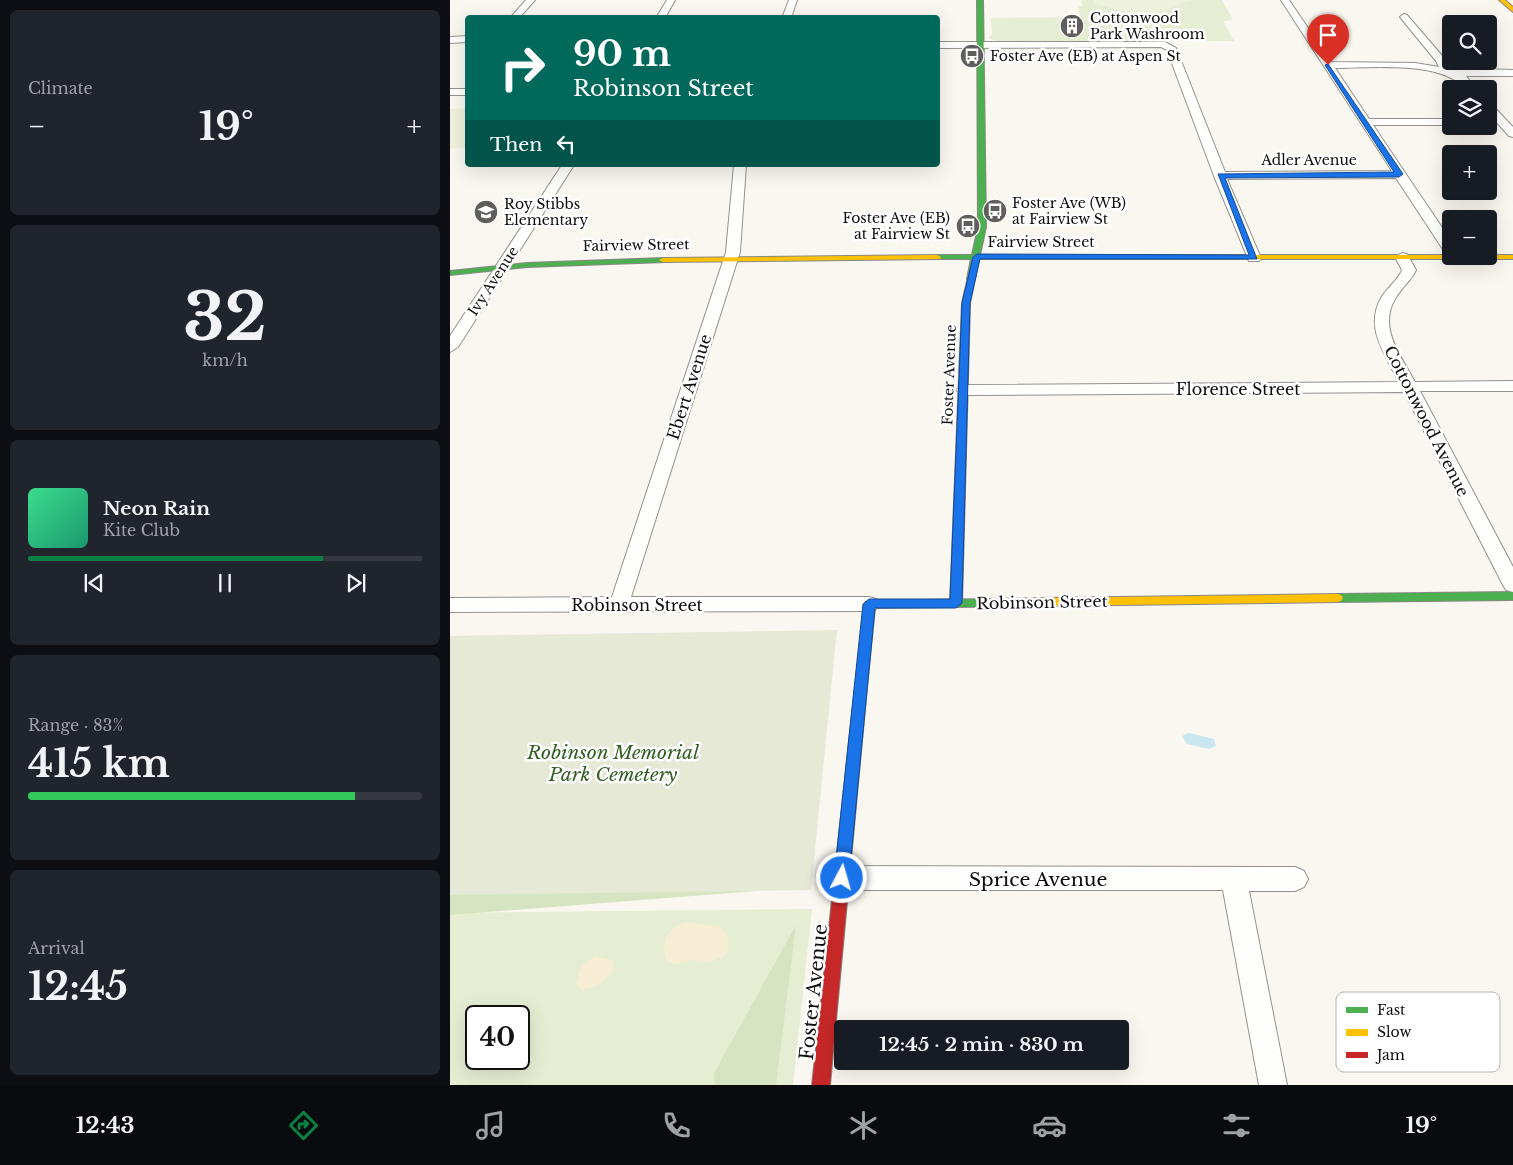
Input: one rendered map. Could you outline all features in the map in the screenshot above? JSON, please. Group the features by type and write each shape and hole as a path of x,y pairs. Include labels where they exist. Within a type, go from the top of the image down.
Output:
{"street":[{"path":"517,15 531,0"},
{"path":"662,15 671,0"},
{"path":"787,15 793,0"},
{"name":"Foster Avenue","path":"956,603 966,303 982,227 980,0"},
{"path":"1285,0 1442,238"},
{"path":"1502,0 1513,10"},
{"path":"1404,17 1442,62"},
{"path":"450,40 465,39"},
{"path":"940,45 1085,43 1166,45 1170,48 1254,258"},
{"path":"1328,65 1415,66 1442,69"},
{"path":"1446,70 1462,73 1513,73"},
{"path":"1446,70 1464,80"},
{"path":"450,92 465,92"},
{"path":"1497,117 1509,130"},
{"path":"1365,122 1442,122"},
{"name":"Ivy Avenue","path":"450,347 567,167"},
{"name":"Ebert Avenue","path":"618,605 731,258 738,208 740,167"},
{"name":"Adler Avenue","path":"1220,176 1399,174"},
{"name":"Cottonwood Avenue","path":"1402,257 1409,270 1408,275 1386,299 1381,315 1382,334 1513,585"},
{"name":"Fairview Street","path":"450,273 610,260 731,258 1442,257"},
{"name":"Fairview Street","path":"1497,257 1513,257"},
{"name":"Florence Street","path":"964,390 1513,386"},
{"name":"Robinson Street","path":"450,604 869,604 1513,596"},
{"name":"Foster Avenue","path":"821,1085 869,604"},
{"name":"Sprice Avenue","path":"842,878 1295,879"},
{"path":"1234,880 1273,1085"}],"green space":[{"path":"1081,0 1222,0 1233,20 1223,21 1234,41 998,41 988,38 992,35 991,18 1080,17 1078,6 1083,6"},
{"path":"1093,0 1192,0 1144,18 1094,3"},
{"path":"465,108 465,147 450,149 450,109"},
{"name":"Robinson Memorial Park Cemetery","path":"837,630 811,890 450,895 450,636"},
{"path":"738,862 756,891 450,915 450,884"},
{"path":"812,909 793,1085 450,1085 450,913"},
{"path":"796,925 776,1085 715,1085 714,1073"}],"sand":[{"path":"685,922 721,927 728,940 726,955 707,963 693,960 675,964 666,960 664,946 669,932"},
{"path":"595,956 613,961 612,973 595,987 582,990 576,983 581,967"}],"water":[{"path":"1189,733 1214,739 1216,746 1209,749 1187,744 1182,736"}],"traffic: fast":[{"path":"971,279 982,227 980,0"},
{"path":"937,257 1207,257"},
{"path":"450,273 527,265 663,260"},
{"path":"1337,598 1513,596"},
{"path":"861,687 869,604 1041,602"}],"traffic: slow":[{"path":"1502,0 1513,10"},
{"path":"663,260 937,257"},
{"path":"1207,257 1513,257"},
{"path":"1041,602 1337,598"}],"traffic: jam":[{"path":"956,603 966,303 971,279"},
{"path":"821,1085 861,687"}],"place":[{"name":"Cottonwood Park Washroom","path":"1072,26"},
{"name":"Foster Ave (EB) at Aspen St","path":"972,56"},
{"name":"Foster Ave (WB) at Fairview St","path":"995,211"},
{"name":"Roy Stibbs Elementary","path":"486,212"},
{"name":"Foster Ave (EB) at Fairview St","path":"968,226"}],"route":[{"path":"842,878 869,604 956,603 966,303 977,257 1254,258 1220,176 1399,174 1328,65"}]}
